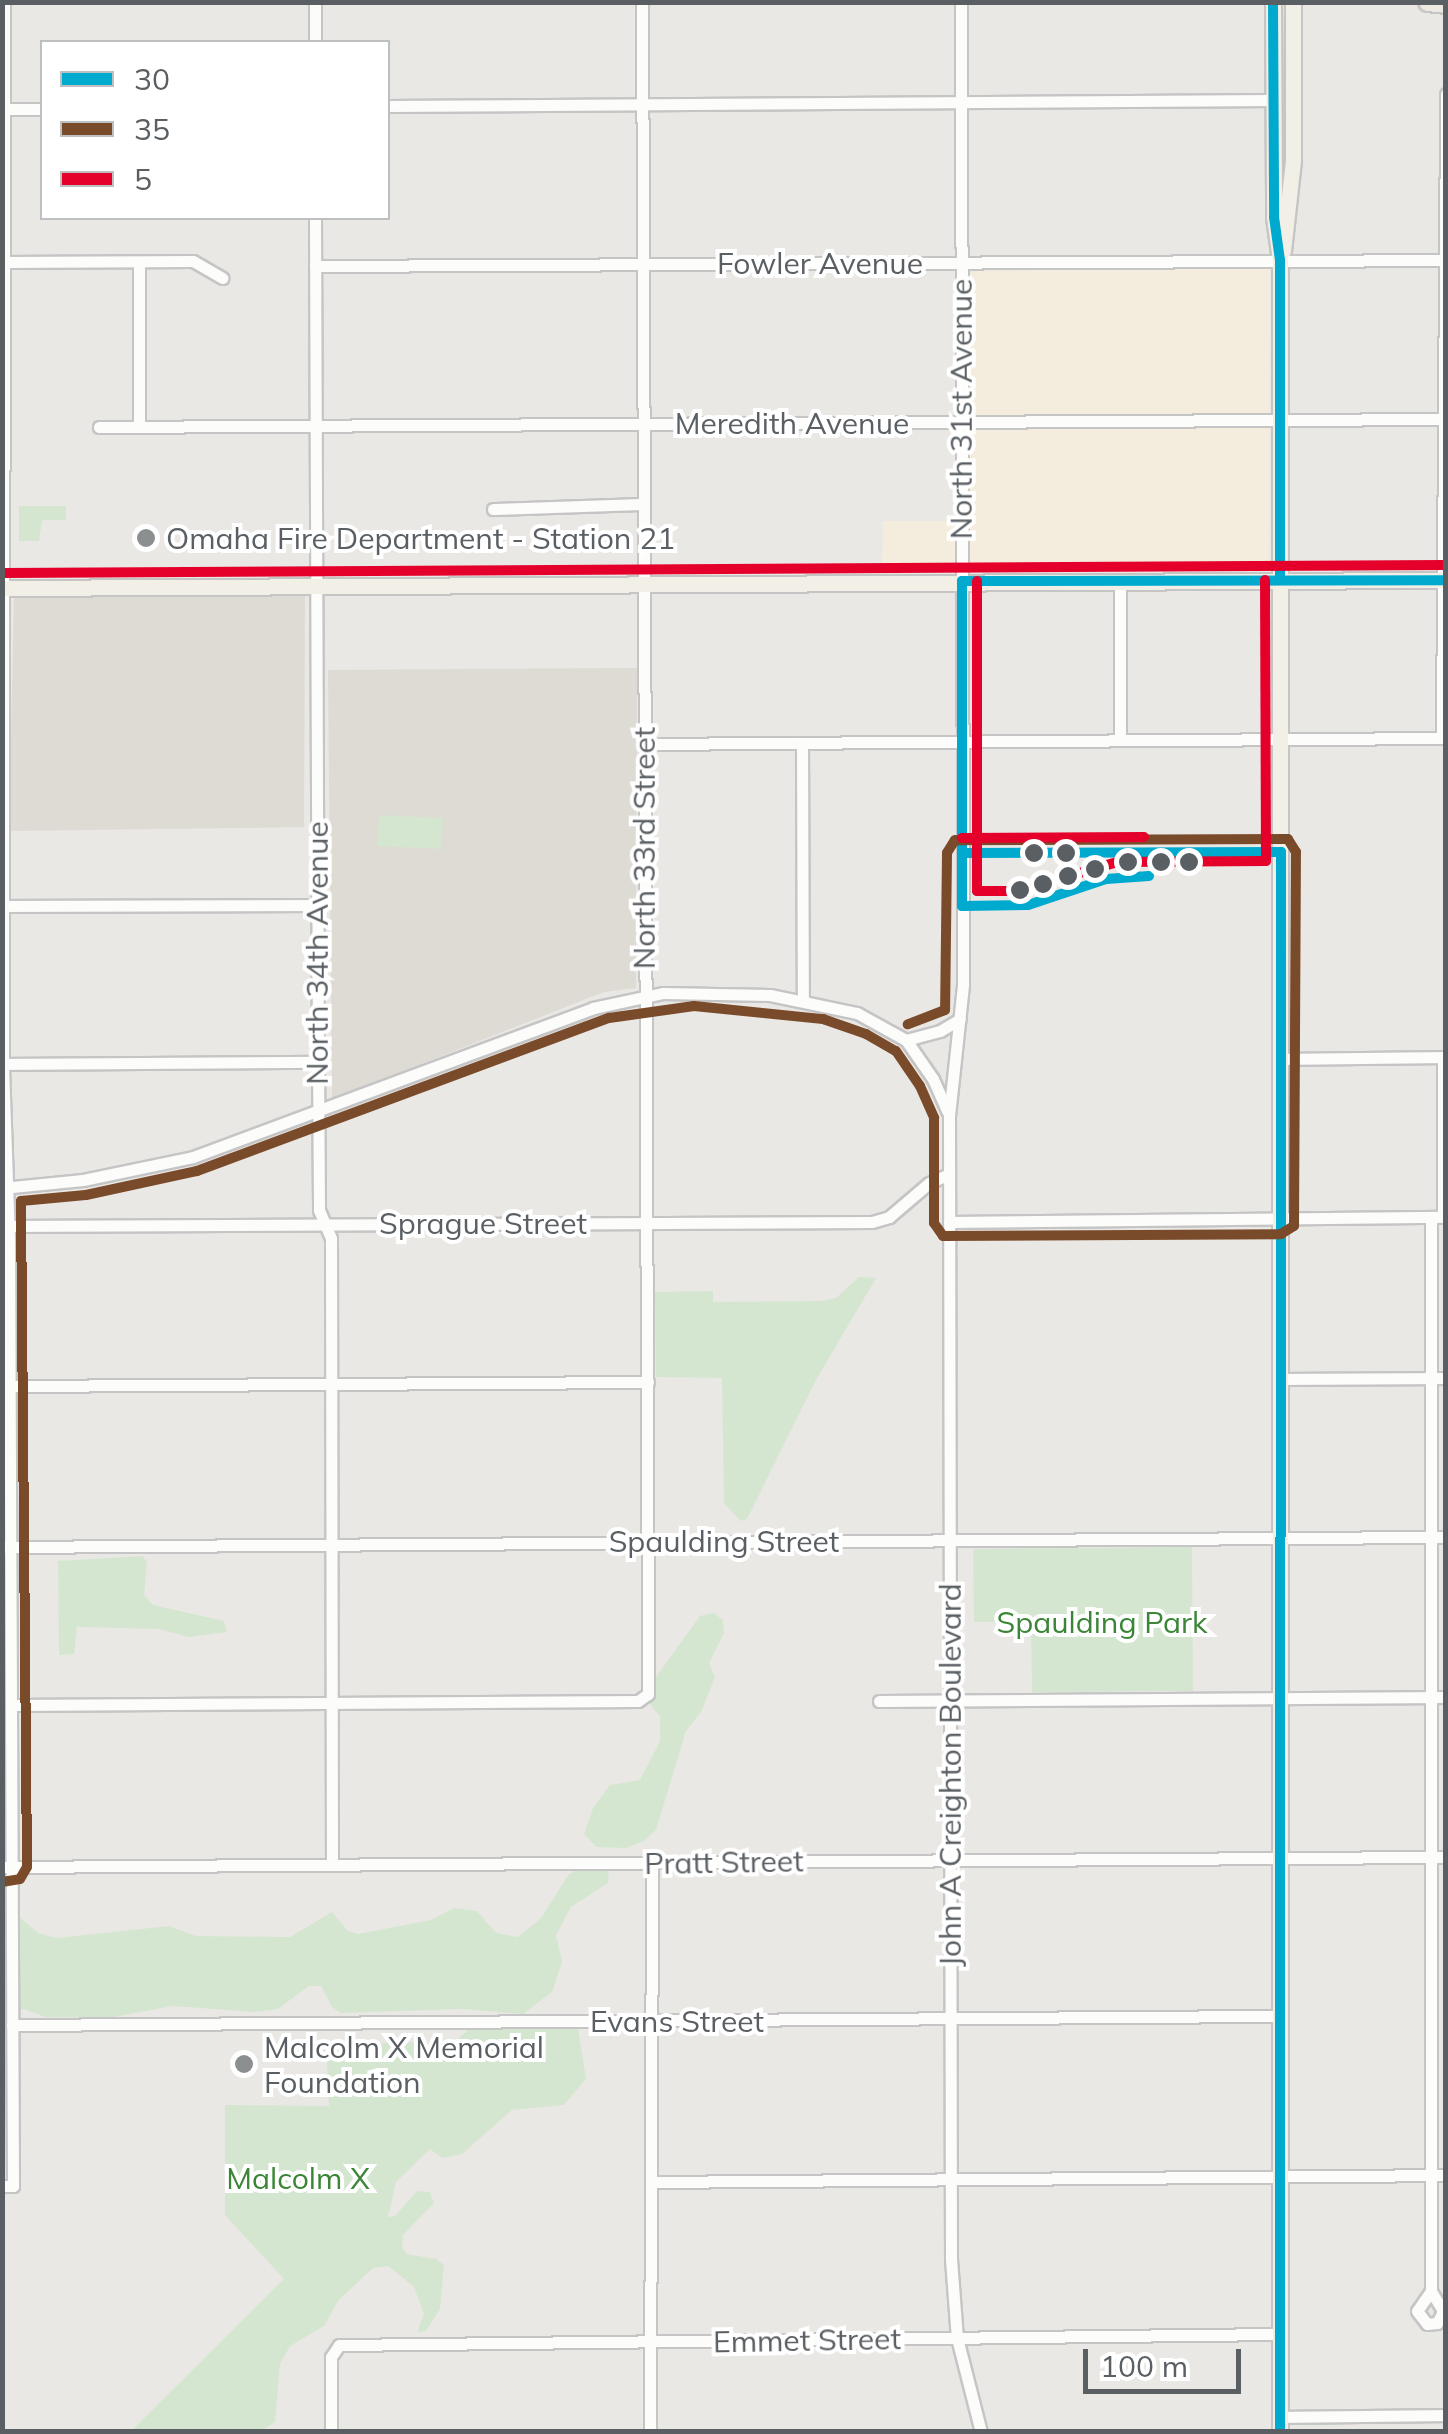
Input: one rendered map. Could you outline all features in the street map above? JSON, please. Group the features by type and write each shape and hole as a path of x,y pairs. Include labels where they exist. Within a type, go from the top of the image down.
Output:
{"highway":[{"path":"1428,2 1446,4"}],"main road":[{"path":"1273,2 1274,217 1280,260"},
{"path":"1280,2424 1280,260 1293,162 1293,2"},
{"path":"3,588 1444,580"}],"street":[{"path":"4,2 3,1064 10,1386 6,1547 12,1705 8,2186"},
{"path":"315,2 315,40"},
{"name":"North 33rd Street","path":"332,1704 638,1701 648,1694 642,2"},
{"name":"North 31st Avenue","path":"948,1114 960,1019 961,2"},
{"path":"643,744 1444,738 1444,94"},
{"path":"390,106 1273,100"},
{"path":"4,109 40,108"},
{"name":"North 34th Avenue","path":"315,220 318,1112 320,1210 331,1238 332,1865"},
{"name":"Fowler Avenue","path":"315,266 1444,260"},
{"path":"4,262 193,261 222,278"},
{"path":"139,262 139,428"},
{"name":"Meredith Avenue","path":"99,427 1444,419"},
{"path":"493,509 643,504"},
{"path":"1120,580 1120,740"},
{"path":"802,744 803,999"},
{"path":"3,906 316,905"},
{"path":"4,1188 83,1180 157,1166 230,1145 568,1017 644,995 694,992 803,999 857,1013 906,1040 930,1074 948,1114"},
{"path":"906,1040 940,1031 960,1019"},
{"path":"1282,1058 1443,1057 1431,1378 1439,1537 1439,2175 1430,2291"},
{"path":"3,1064 318,1062"},
{"name":"John A Creighton Boulevard","path":"948,1114 951,2178 956,2338 981,2432"},
{"name":"Sprague Street","path":"5,1226 872,1222 889,1217 929,1184 949,1174"},
{"path":"950,1222 1440,1217"},
{"path":"1282,1379 1446,1378"},
{"path":"10,1386 648,1382"},
{"name":"Spaulding Street","path":"6,1547 1439,1537"},
{"path":"879,1701 1439,1697"},
{"path":"12,1705 332,1704"},
{"name":"Pratt Street","path":"8,1867 1439,1857"},
{"path":"650,2432 652,1863"},
{"name":"Evans Street","path":"12,2025 1282,2016"},
{"path":"651,2182 1439,2175"},
{"name":"Emmet Street","path":"332,2432 334,2348 1280,2334"},
{"path":"1280,2424 1439,2415 1432,2432"}],"shaded area":[{"path":"1270,267 1269,569 882,571 883,521 966,521 968,271"},
{"path":"14,596 305,596 304,827 9,831"},
{"path":"637,668 636,988 604,992 332,1099 328,670"}],"green space":[{"path":"19,506 66,506 66,520 42,520 39,541 19,541"},
{"path":"379,815 443,818 441,849 377,846"},
{"path":"859,1277 876,1278 816,1380 747,1519 741,1521 724,1503 722,1378 656,1377 655,1292 713,1291 713,1302 821,1301 836,1298"},
{"name":"Spaulding Park","path":"1192,1547 1193,1691 1032,1692 1031,1622 974,1622 973,1549"},
{"path":"143,1556 147,1563 144,1595 153,1605 224,1621 227,1632 189,1637 158,1629 77,1627 74,1654 59,1655 58,1561"},
{"path":"714,1613 723,1620 724,1633 709,1663 715,1677 701,1712 686,1731 656,1830 644,1841 626,1848 596,1847 584,1834 593,1808 610,1785 640,1780 660,1741 660,1717 647,1700 651,1684 700,1616"},
{"path":"583,1867 609,1869 608,1883 571,1907 556,1935 562,1962 552,1992 523,2014 463,2009 341,2013 332,2007 321,1986 309,1986 278,2009 254,2012 173,2006 108,2018 45,2017 24,2009 3,2013 2,1902 38,1933 57,1938 169,1926 196,1936 290,1937 332,1912 348,1931 358,1934 431,1920 454,1908 477,1911 496,1933 518,1937 541,1918 569,1874"},
{"name":"Malcolm X","path":"481,2026 578,2028 586,2079 564,2105 512,2110 462,2154 442,2158 430,2149 396,2182 388,2217 395,2216 417,2191 430,2192 434,2203 403,2235 402,2247 407,2254 436,2259 444,2265 440,2309 426,2331 417,2332 424,2314 414,2287 388,2266 373,2268 338,2301 324,2326 290,2346 280,2364 275,2422 261,2431 130,2432 284,2279 225,2215 225,2105 329,2106 326,2044 423,2042 449,2047 468,2030"}],"transit line":[{"name":"30","path":"1273,2 1274,217 1280,260 1280,580"},
{"name":"5","path":"2,573 1446,565"},
{"name":"5","path":"977,581 977,891 1018,891 1117,862 1266,861 1265,580"},
{"name":"30","path":"1149,876 1106,879 1028,905 962,906 962,581 1446,580"},
{"name":"5","path":"962,838 1144,837"},
{"name":"35","path":"2,1882 20,1879 27,1867 21,1201 86,1195 197,1171 609,1018 694,1006 823,1019 866,1034 896,1051 920,1086 934,1118 934,1223 943,1236 1281,1234 1294,1226 1296,852 1288,839 955,840 947,853 945,1010 908,1024"},
{"name":"30","path":"962,853 1281,852 1280,2432"}],"place":[{"name":"Omaha Fire Department - Station 21","path":"146,538"},
{"name":"Malcolm X Memorial Foundation","path":"244,2064"}]}
